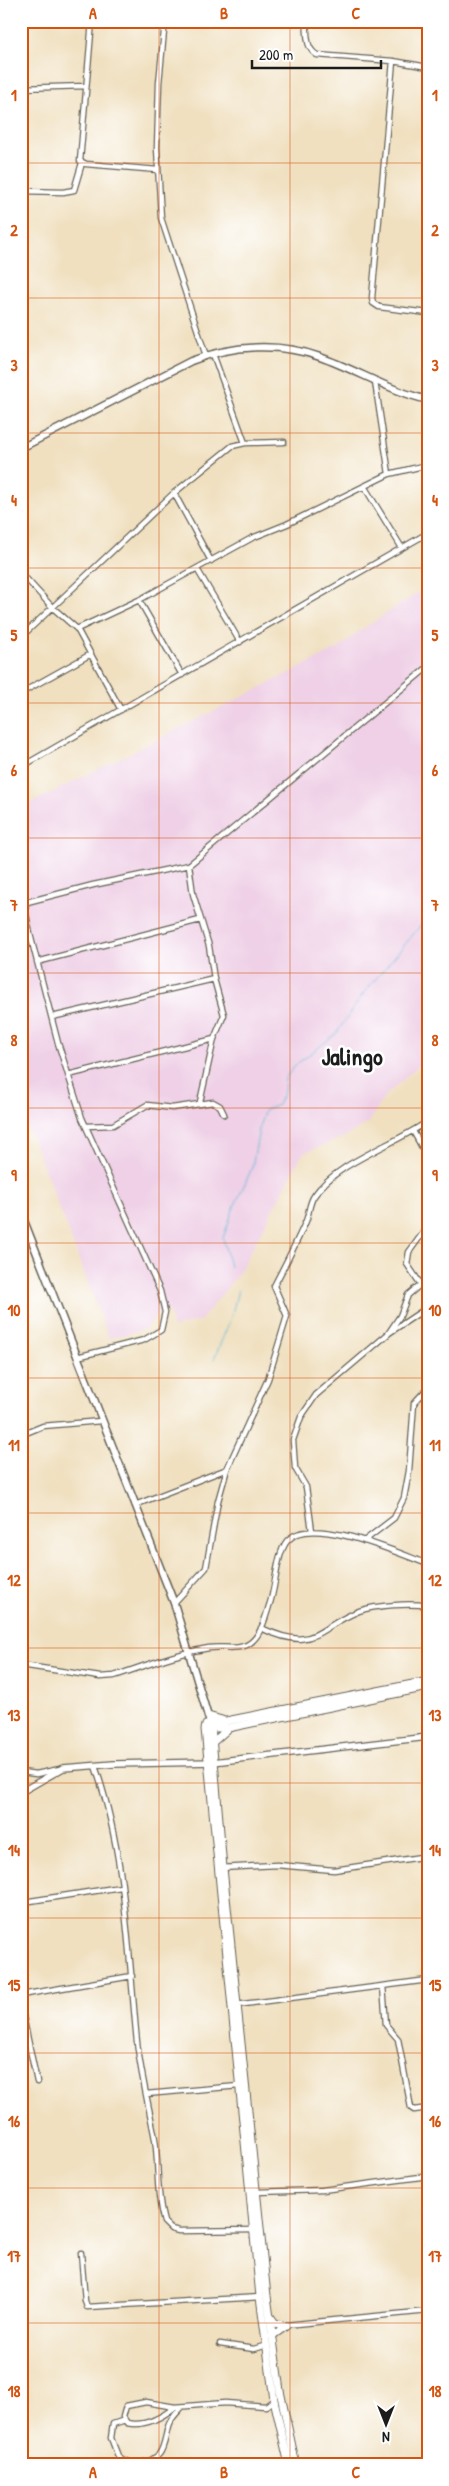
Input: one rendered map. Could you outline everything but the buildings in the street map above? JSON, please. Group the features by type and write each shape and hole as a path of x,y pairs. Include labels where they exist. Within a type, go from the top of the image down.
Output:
{"main road":[{"path":"21,448 147,382 209,355 260,347 296,351 321,357 375,382 428,400"},
{"path":"21,1213 174,1603 191,1652 207,1715 220,1868 256,2192 257,2230"},
{"path":"207,1715 228,1724 428,1681"},
{"path":"208,1727 428,1687"},
{"path":"212,1743 228,1724"},
{"path":"208,1727 212,1743 210,1762"},
{"path":"235,2004 239,2086 267,2324 272,2336 280,2391 296,2465"},
{"path":"264,2297 269,2314 275,2322 286,2326"},
{"path":"269,2314 266,2345 274,2400 289,2465"},
{"path":"272,2336 286,2326"}],"street":[{"path":"21,191 74,190 82,163 79,158 92,21"},
{"path":"165,21 158,108 158,170 165,232 209,355 244,443"},
{"path":"306,21 308,44 312,52 318,55 394,61 428,67"},
{"path":"394,61 372,298 373,303 379,307 428,313"},
{"path":"21,88 86,86"},
{"path":"82,163 158,170"},
{"path":"375,382 389,474"},
{"path":"21,637 174,493 232,446 244,443 284,442"},
{"path":"77,629 140,600 252,538 287,524 389,474 427,465"},
{"path":"364,486 402,548"},
{"path":"174,493 211,561"},
{"path":"21,767 428,533"},
{"path":"198,569 240,642"},
{"path":"21,573 52,608 77,629 121,710"},
{"path":"140,600 182,676"},
{"path":"21,693 91,654"},
{"path":"77,1357 144,1340 161,1330 165,1312 160,1292 86,1126 68,1075 25,909 27,902 93,885 189,865 428,667"},
{"path":"189,865 200,920 209,946 214,979 224,1015 214,1039 200,1102"},
{"path":"38,962 200,920"},
{"path":"52,1017 214,979"},
{"path":"68,1075 214,1039"},
{"path":"86,1126 113,1125 146,1105 172,1108 200,1102 213,1102 220,1106 224,1114"},
{"path":"174,1603 206,1568 218,1501 227,1469 268,1379 287,1316 274,1286 297,1243 313,1197 343,1168 414,1132 428,1121"},
{"path":"414,1132 428,1158"},
{"path":"428,1226 409,1252 407,1264 428,1295"},
{"path":"388,1334 400,1316 408,1295 428,1278"},
{"path":"312,1531 306,1487 295,1468 294,1458 293,1440 301,1417 316,1396 388,1334 428,1307"},
{"path":"364,1541 394,1518 404,1498 409,1471 411,1422 414,1403 428,1388"},
{"path":"21,1435 43,1426 101,1421"},
{"path":"135,1505 227,1469"},
{"path":"21,1665 100,1677 114,1676 191,1652 220,1646 236,1647 249,1644 261,1628 273,1595 279,1563 287,1541 297,1532 312,1531 336,1534 364,1541 428,1564"},
{"path":"261,1628 295,1640 315,1637 361,1611 390,1606 428,1606"},
{"path":"21,1772 36,1774 64,1768 210,1762 428,1737"},
{"path":"96,1766 105,1796 121,1887 138,2044 155,2141 162,2216 166,2226 179,2231 257,2230"},
{"path":"21,1792 64,1768"},
{"path":"220,1868 277,1865 334,1870 428,1856"},
{"path":"30,1901 121,1887"},
{"path":"21,1995 132,1976"},
{"path":"235,2004 428,1980"},
{"path":"383,1986 386,2025 398,2039 411,2108 414,2110 428,2108"},
{"path":"21,2007 37,2082"},
{"path":"146,2094 239,2086"},
{"path":"256,2192 322,2190 428,2176"},
{"path":"81,2253 85,2301 88,2307 264,2297"},
{"path":"267,2324 286,2326 428,2311"},
{"path":"220,2344 254,2349 266,2345"},
{"path":"175,2407 162,2417 132,2424 125,2420 123,2414 126,2406 137,2402 175,2407 225,2403 266,2406 274,2400"},
{"path":"125,2420 112,2424 110,2430 118,2456 137,2464 158,2457 167,2438 168,2426 182,2407"}],"shaded area":[{"path":"428,586 428,1057 385,1096 369,1122 344,1137 303,1153 239,1273 201,1320 173,1328 169,1311 158,1313 145,1329 109,1338 35,1145 21,1117 21,808 339,648 357,633"}],"waterway":[{"path":"230,1267 223,1238 234,1207 252,1168 260,1124 265,1110 278,1105 284,1092 285,1079 294,1066 336,1034 363,994 428,917"},
{"path":"214,1359 231,1318 238,1290"}],"district":[{"name":"Jalingo","path":"352,1057"}]}
